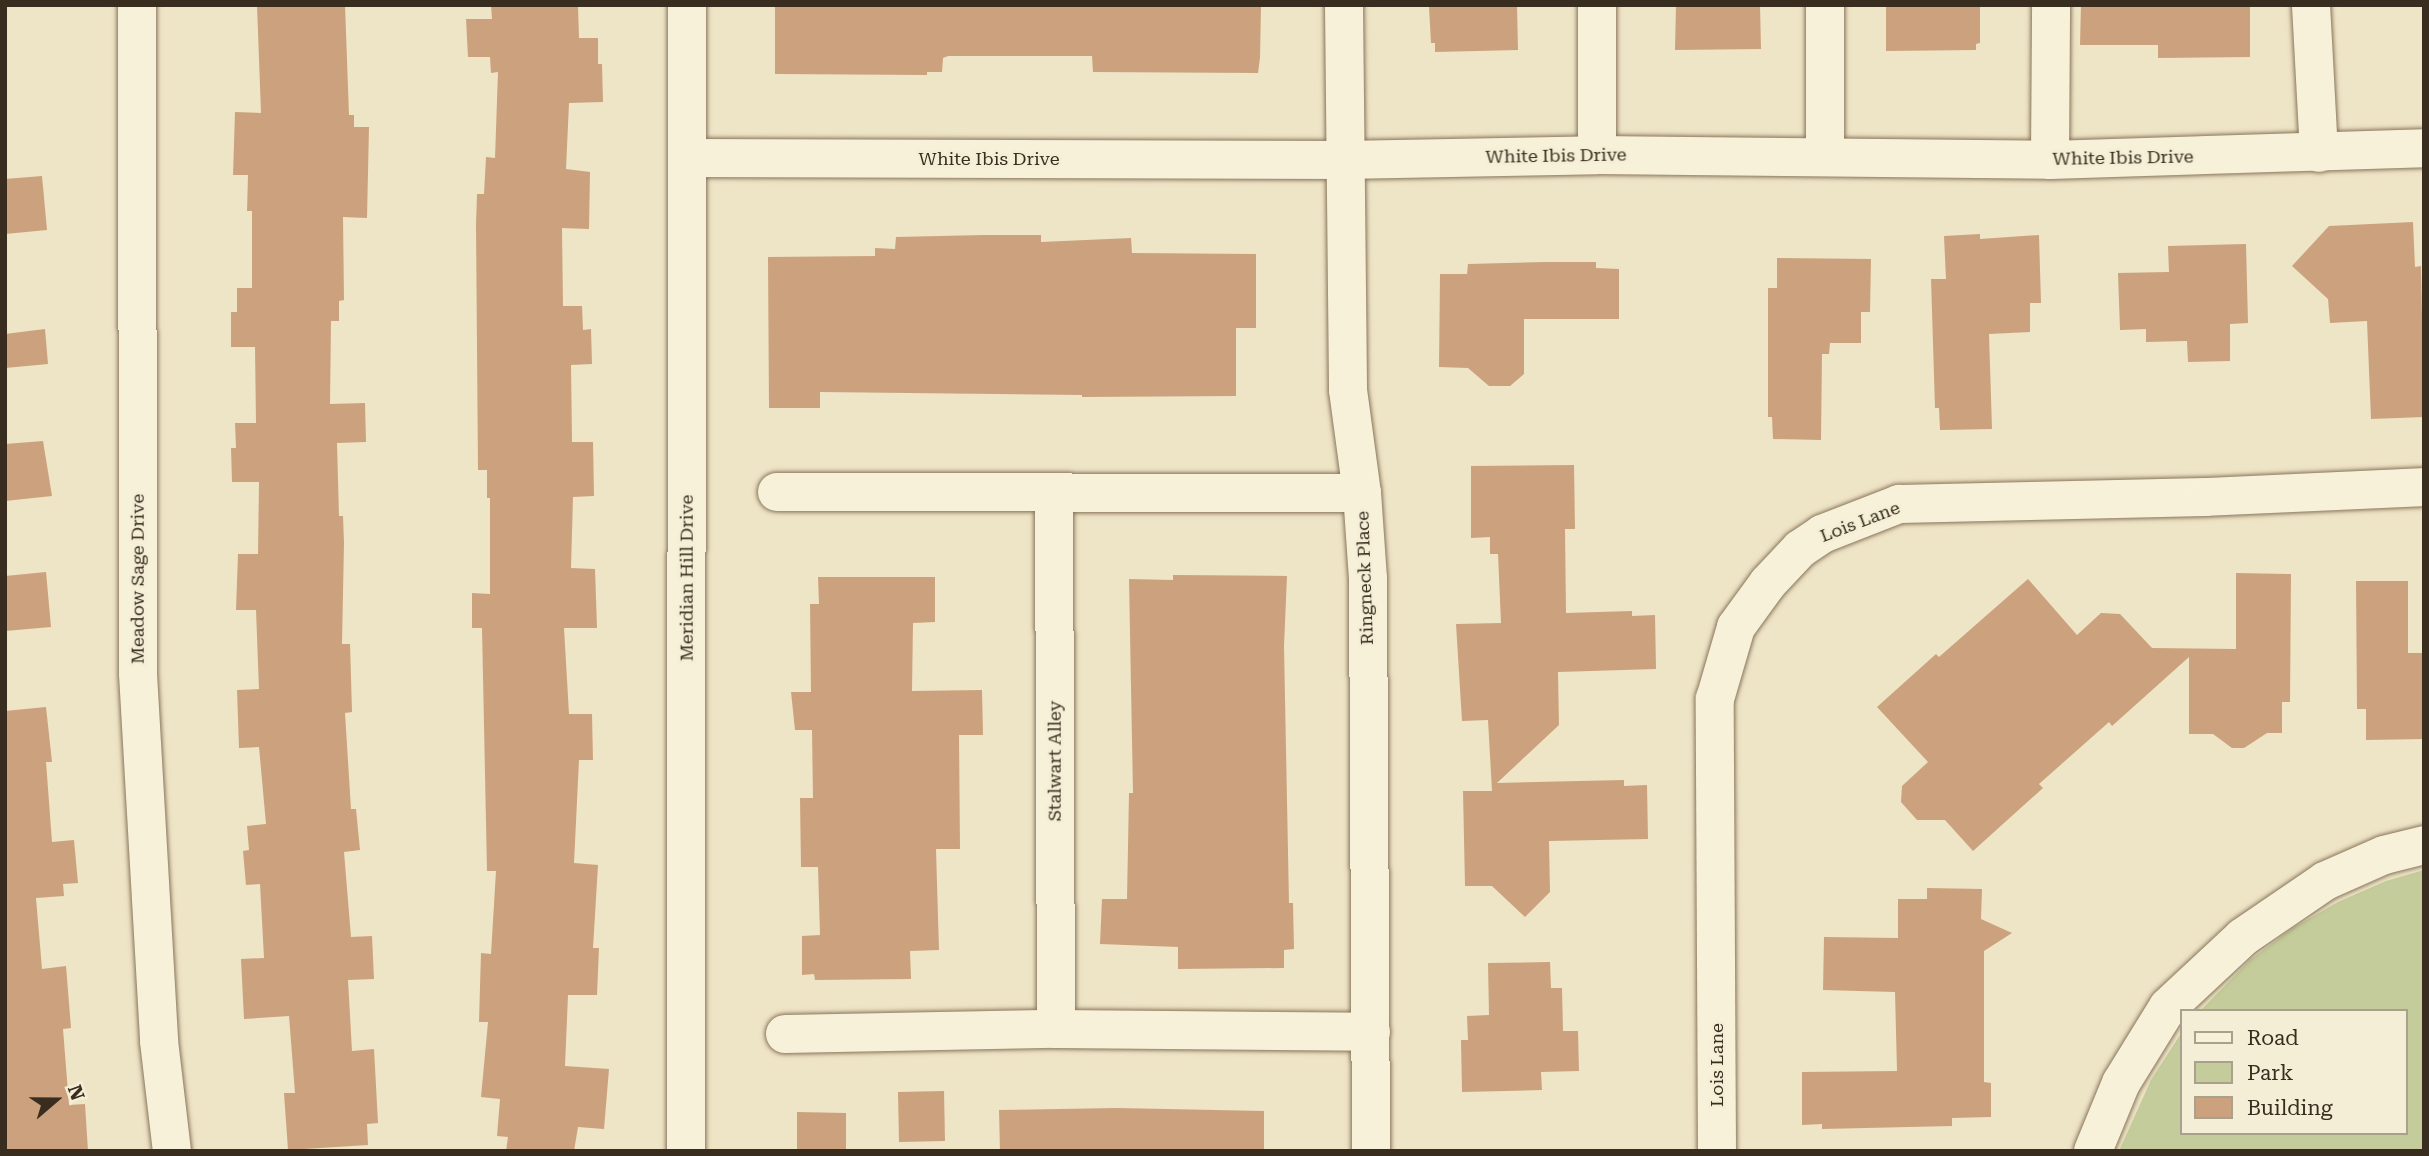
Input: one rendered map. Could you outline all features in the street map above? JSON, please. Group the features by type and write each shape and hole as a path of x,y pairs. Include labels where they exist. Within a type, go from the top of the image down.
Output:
{"street":[{"name":"Meadow Sage Drive","path":"137,5 138,674 159,1041 172,1151"},
{"name":"Meridian Hill Drive","path":"686,1151 687,5"},
{"name":"Ringneck Place","path":"1344,5 1348,390 1362,493 1368,579 1371,1151"},
{"path":"1597,5 1597,155"},
{"path":"1825,5 1825,156"},
{"path":"2050,160 2051,5"},
{"path":"2311,5 2319,153"},
{"name":"White Ibis Drive","path":"688,158 1344,160 1597,155 2050,160 2424,148"},
{"name":"Lois Lane","path":"1717,1151 1715,699 1736,627 1768,583 1800,549 1822,534 1899,504 2205,497 2424,487"},
{"path":"777,492 1362,493"},
{"name":"Stalwart Alley","path":"1054,492 1056,1029"},
{"path":"2093,1151 2121,1083 2168,1007 2243,937 2325,881 2384,855 2424,845"},
{"path":"785,1034 1056,1029 1371,1032"}],"green space":[{"path":"2424,870 2424,1151 2119,1151 2151,1080 2180,1035 2180,1135 2408,1135 2408,1009 2202,1009 2250,960 2293,928 2338,902 2386,881"}],"building":[{"path":"257,5 345,5 349,115 354,115 354,127 369,127 367,218 343,217 344,300 339,301 339,321 331,321 330,404 365,403 366,442 337,443 339,516 343,516 344,543 342,644 350,644 352,712 345,713 351,809 356,809 360,850 344,852 351,937 372,936 374,979 348,980 352,1051 374,1049 378,1123 367,1124 368,1145 288,1150 284,1093 295,1093 289,1016 244,1019 241,959 264,958 260,884 246,885 243,851 249,850 247,826 266,824 259,747 239,748 237,690 259,689 256,610 236,610 238,554 258,554 259,482 232,482 231,448 236,448 235,423 256,423 255,347 231,347 231,312 237,312 237,288 252,288 252,211 247,211 248,175 233,175 235,112 261,113"},
{"path":"491,5 578,5 579,38 598,38 598,64 602,64 603,102 569,103 566,169 590,172 589,229 562,228 563,306 582,306 583,330 591,329 592,364 571,365 572,442 593,442 594,496 573,497 571,568 595,569 597,628 564,628 569,714 592,714 593,760 579,760 574,863 598,865 593,948 599,948 597,995 568,995 565,1066 609,1069 604,1129 578,1127 574,1151 506,1151 508,1137 497,1136 500,1099 481,1097 488,1022 479,1022 481,953 491,954 496,871 487,871 482,628 472,628 472,593 490,594 490,498 487,498 487,470 478,470 476,224 477,194 484,194 486,157 495,158 498,72 491,73 490,57 468,57 466,19 492,19"},
{"path":"775,5 1261,5 1260,58 1258,73 1093,72 1092,56 948,56 943,58 942,72 927,72 927,75 775,74"},
{"path":"1517,5 1518,50 1435,52 1435,43 1431,43 1429,7"},
{"path":"1676,5 1760,5 1761,49 1675,50"},
{"path":"1980,5 1980,43 1976,44 1976,50 1886,51 1886,7"},
{"path":"2081,5 2250,5 2250,57 2158,58 2158,45 2080,45"},
{"path":"42,176 47,230 5,234 5,179"},
{"path":"2413,222 2415,267 2421,266 2424,417 2371,419 2367,321 2330,323 2328,299 2292,266 2329,226"},
{"path":"1980,234 1980,239 2039,235 2041,303 2030,303 2030,332 1989,334 1992,429 1940,430 1939,408 1935,408 1931,279 1946,279 1944,236"},
{"path":"1041,235 1041,242 1131,238 1132,253 1256,254 1256,328 1236,328 1236,396 1082,397 820,392 820,408 769,408 768,257 875,256 875,248 895,249 896,237"},
{"path":"2246,244 2248,323 2230,324 2230,361 2188,362 2187,341 2146,342 2146,329 2120,330 2118,273 2169,272 2168,246"},
{"path":"1777,258 1871,259 1870,312 1861,312 1861,343 1830,343 1829,354 1822,354 1821,440 1773,439 1772,417 1768,417 1768,288 1777,288"},
{"path":"1596,262 1596,268 1619,269 1619,319 1524,319 1524,374 1510,386 1489,386 1468,368 1439,367 1440,274 1467,274 1468,264"},
{"path":"45,329 48,364 5,368 5,334"},
{"path":"43,441 52,496 5,501 5,444"},
{"path":"1574,465 1575,529 1565,529 1566,613 1632,611 1632,616 1655,615 1656,669 1558,672 1559,725 1497,783 1624,780 1624,786 1647,785 1648,839 1549,841 1550,892 1525,917 1492,886 1465,886 1463,791 1492,791 1488,720 1462,721 1456,624 1501,623 1498,554 1490,554 1490,537 1471,538 1471,466"},
{"path":"46,572 51,627 5,631 5,576"},
{"path":"2236,573 2291,574 2290,702 2282,702 2282,733 2267,733 2244,748 2232,748 2213,734 2189,734 2189,657 2112,726 2109,722 2039,784 2043,788 1973,851 1945,820 1917,820 1901,802 1902,786 1928,762 1877,707 1936,654 1939,657 2028,579 2077,635 2101,613 2120,614 2152,648 2236,649"},
{"path":"1173,575 1287,576 1284,646 1289,903 1293,903 1294,949 1284,950 1284,968 1178,969 1178,947 1100,944 1102,899 1127,899 1129,793 1133,793 1129,579 1173,580"},
{"path":"818,577 935,577 935,622 913,623 912,691 982,690 983,735 959,735 960,849 936,849 939,950 910,951 911,979 815,980 814,974 802,975 802,936 820,935 818,867 801,867 800,798 813,798 812,730 795,730 791,692 811,692 810,604 819,604"},
{"path":"2356,581 2408,581 2408,653 2424,653 2424,739 2366,740 2366,709 2357,709"},
{"path":"46,707 52,762 46,762 52,842 74,840 78,883 63,884 64,896 36,898 42,969 66,966 71,1028 63,1029 69,1105 85,1104 88,1151 5,1151 5,711"},
{"path":"1927,888 1982,889 1981,919 2012,933 1984,951 1984,1082 1991,1083 1991,1117 1952,1118 1952,1126 1822,1129 1822,1124 1802,1125 1802,1072 1897,1071 1895,992 1823,990 1824,937 1898,938 1898,899 1927,899"},
{"path":"1550,962 1551,988 1562,988 1563,1031 1578,1031 1579,1071 1541,1072 1542,1090 1462,1092 1461,1040 1468,1040 1467,1016 1489,1015 1488,963"},
{"path":"944,1091 945,1141 899,1142 898,1092"},
{"path":"1117,1108 1264,1111 1264,1151 1000,1151 999,1110"},
{"path":"797,1112 846,1113 846,1151 797,1151"}]}
